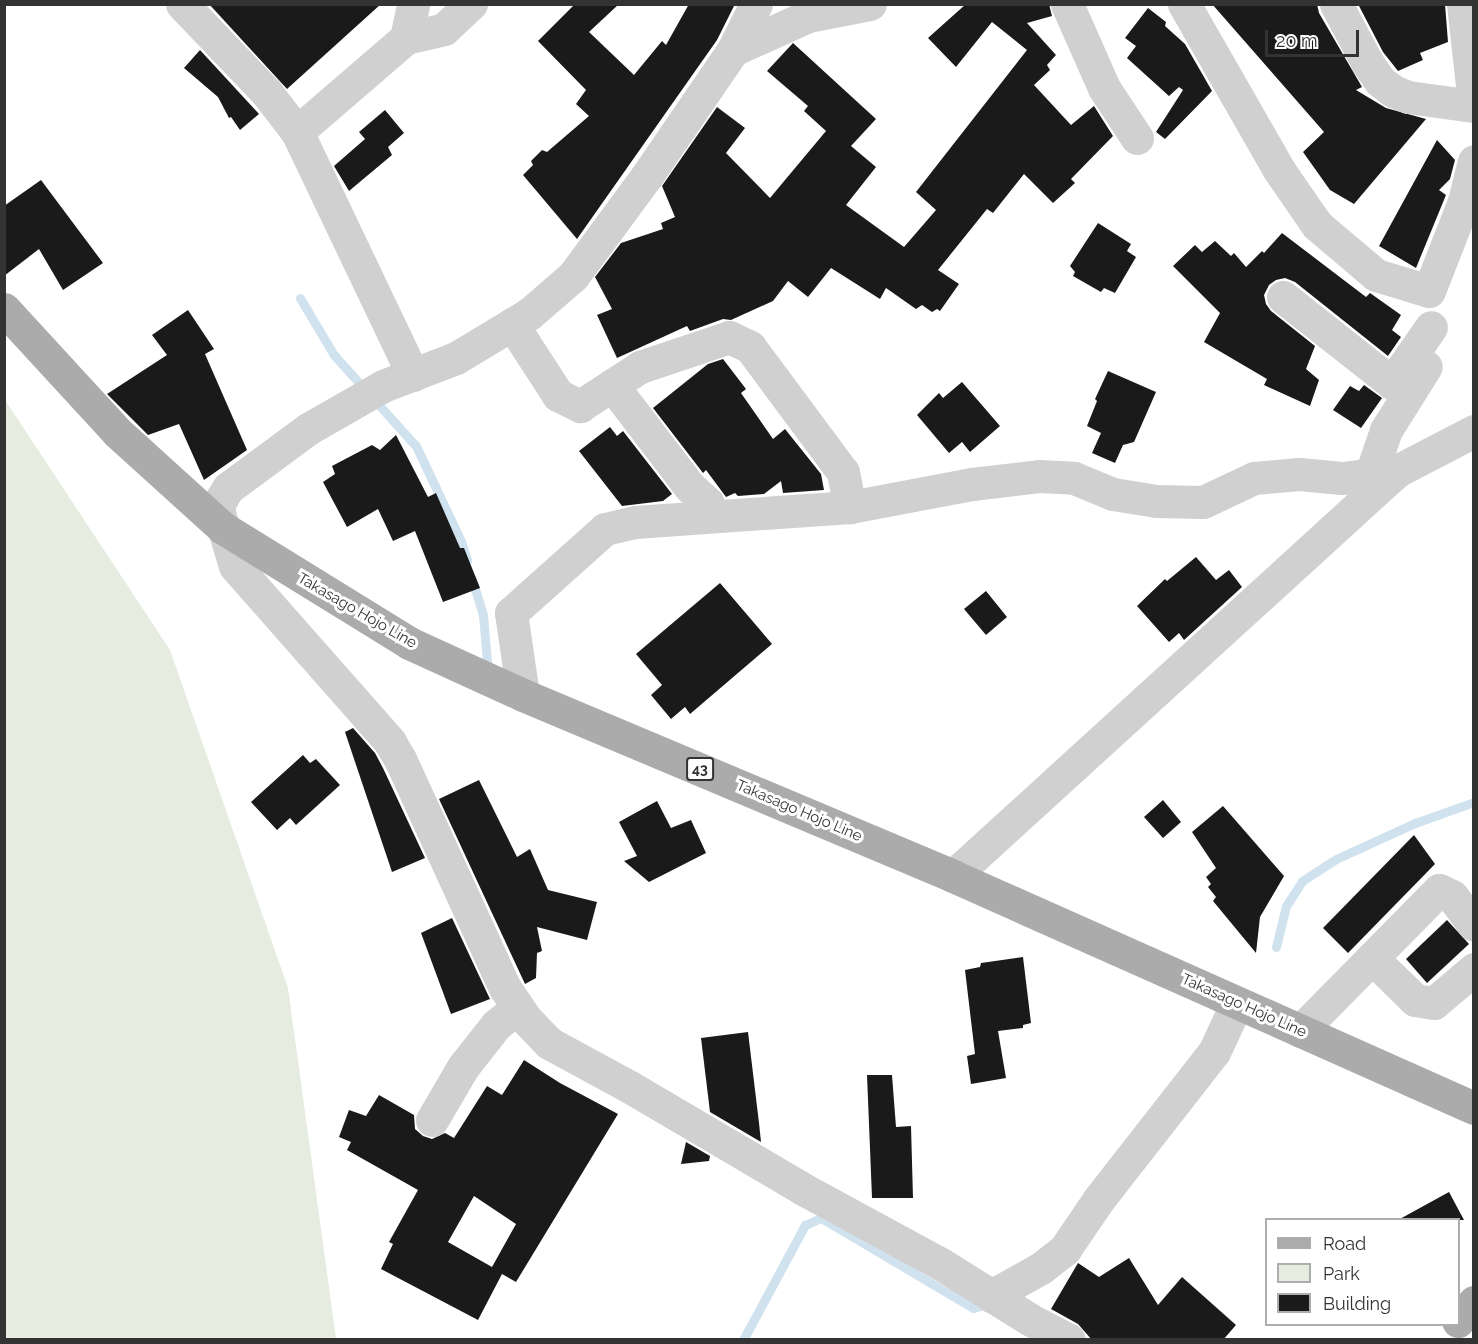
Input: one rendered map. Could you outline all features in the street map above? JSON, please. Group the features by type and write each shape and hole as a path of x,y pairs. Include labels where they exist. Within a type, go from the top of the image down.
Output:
{"main road":[{"name":"Takasago Hojo Line","path":"4,309 117,432 223,528 410,643 523,695 953,876 1473,1108"},
{"path":"1460,1319 1473,1302"},
{"path":"1444,1340 1455,1326"}],"street":[{"path":"182,4 267,93 297,132 413,375"},
{"path":"406,38 413,4"},
{"path":"297,132 406,38 444,29 471,4"},
{"path":"756,4 733,50 646,177 573,276 529,314 456,358 371,393 308,429 228,488 219,502 223,528 235,566 390,742 400,759 505,988 549,1043 630,1087 803,1190 941,1264 1001,1302 1069,1340"},
{"path":"733,50 808,16 870,4"},
{"path":"1067,4 1104,88 1137,138"},
{"path":"1184,4 1279,170 1317,225 1376,275 1429,291"},
{"path":"1336,4 1367,62 1380,81 1393,91 1408,97 1473,105 1463,4"},
{"path":"953,876 1384,472 1386,430 1432,357 1429,291 1464,201 1473,161"},
{"path":"1282,297 1392,383 1431,327"},
{"path":"512,324 558,395 579,406 640,367 729,337 750,347 843,472 850,507"},
{"path":"612,385 690,487 708,502"},
{"path":"523,695 511,613 605,529 635,522 850,507 972,484 1039,476 1074,478 1113,494 1156,501 1203,502 1254,478 1299,474 1342,478 1384,472 1473,431"},
{"path":"1300,1031 1439,890 1452,896 1473,925"},
{"path":"1372,958 1415,1000 1434,1003 1473,969"},
{"path":"1001,1302 1065,1249 1099,1199 1214,1052 1237,1003"},
{"path":"432,1120 464,1067 496,1026 518,1007"}],"green space":[{"path":"5,400 170,650 288,988 336,1339 5,1339"}],"building":[{"path":"209,4 381,4 287,89"},
{"path":"575,4 619,4 589,32 634,75 662,41 666,45 689,4 735,4 717,40 577,239 523,175 533,165 531,161 542,150 547,152 589,116 576,104 586,90 538,41"},
{"path":"966,4 1049,4 1052,16 1027,23 1056,55 1047,65 1050,70 1034,85 1071,125 1094,106 1113,136 1071,179 1075,183 1053,203 1024,174 993,213 987,209 938,270 959,284 940,311 937,309 932,312 922,305 916,309 886,288 880,299 831,268 808,297 788,281 773,301 731,320 723,319 690,331 687,326 617,358 597,315 612,309 595,277 621,243 663,229 661,223 675,217 662,186 717,107 745,128 726,153 770,198 826,131 804,111 808,106 767,71 793,43 876,119 851,146 876,167 846,205 904,247 936,210 916,192 1027,50 992,22 956,67 928,38"},
{"path":"1212,4 1317,4 1319,13 1362,87 1356,90 1386,108 1426,119 1354,204 1330,190 1303,152 1324,132"},
{"path":"1358,4 1445,4 1448,42 1420,53 1423,60 1398,71 1383,52"},
{"path":"1148,8 1166,22 1165,26 1185,44 1212,91 1165,139 1156,132 1183,90 1179,87 1169,96 1127,58 1136,46 1125,38"},
{"path":"200,50 259,114 240,130 231,117 229,118 218,97 184,68"},
{"path":"385,110 404,133 388,147 392,155 349,191 334,166 365,139 359,132"},
{"path":"1437,140 1455,160 1450,179 1439,190 1446,195 1416,268 1379,246"},
{"path":"41,180 103,263 63,290 39,249 4,276 4,206"},
{"path":"1098,223 1131,244 1127,251 1136,257 1115,293 1104,288 1101,292 1073,276 1075,272 1070,266"},
{"path":"1282,233 1366,297 1370,293 1401,315 1392,330 1401,337 1388,356 1295,282 1285,278 1269,285 1264,295 1271,311 1315,346 1306,369 1319,380 1310,406 1264,385 1267,379 1204,342 1220,313 1173,266 1195,245 1202,252 1215,241 1231,256 1234,253 1246,267 1262,251 1264,253"},
{"path":"188,310 214,349 205,354 247,450 204,480 179,424 148,435 107,394 167,355 152,335"},
{"path":"723,359 746,389 741,393 773,439 785,429 821,474 824,490 783,493 781,481 764,494 738,496 735,493 726,497 706,470 703,473 653,408 708,364"},
{"path":"1108,371 1156,392 1134,442 1123,445 1115,463 1092,453 1101,433 1087,426 1097,401 1095,399"},
{"path":"962,382 1000,426 970,452 962,442 949,453 917,415 939,393 943,398"},
{"path":"1364,385 1382,398 1361,428 1333,410 1350,386 1359,391"},
{"path":"610,427 617,436 623,431 672,494 663,501 622,506 579,451"},
{"path":"396,435 428,497 436,493 460,548 464,548 480,588 443,602 415,531 393,541 378,509 347,527 323,482 335,474 332,466 372,445 380,450"},
{"path":"1196,557 1216,580 1229,570 1242,587 1184,640 1179,633 1169,642 1137,606 1165,579 1167,581"},
{"path":"720,583 772,644 690,714 685,707 671,719 651,695 662,685 636,654"},
{"path":"986,591 1007,617 986,635 964,609"},
{"path":"353,728 375,753 425,858 392,872 345,732"},
{"path":"303,755 310,763 316,759 340,785 296,825 290,818 277,830 251,802"},
{"path":"479,780 517,857 530,849 548,890 597,902 587,940 537,927 542,951 537,953 536,978 525,984 439,799"},
{"path":"1163,800 1181,822 1163,838 1144,817"},
{"path":"657,801 671,828 691,820 706,853 649,882 624,861 637,856 619,822"},
{"path":"1223,806 1284,876 1260,917 1256,953 1213,901 1216,897 1208,887 1211,884 1206,877 1216,868 1192,832"},
{"path":"1414,835 1435,864 1348,953 1323,928"},
{"path":"452,918 490,999 451,1014 421,933"},
{"path":"1447,920 1469,944 1427,983 1406,959"},
{"path":"1023,957 1031,1023 1023,1025 1023,1028 998,1031 1006,1078 971,1084 967,1056 975,1054 965,970 980,967 981,963"},
{"path":"748,1032 761,1142 710,1112 701,1038"},
{"path":"524,1060 560,1083 618,1114 516,1282 502,1274 478,1320 381,1269 393,1244 389,1242 418,1190 347,1150 351,1142 339,1137 349,1110 366,1116 379,1095 414,1115 415,1129 423,1136 432,1139 445,1133 454,1138 487,1086 502,1095","holes":["474,1196 516,1224 492,1267 448,1242"]},
{"path":"867,1075 892,1075 896,1127 911,1126 913,1198 872,1198"},
{"path":"686,1142 710,1156 709,1161 681,1164"},
{"path":"1449,1192 1464,1220 1460,1218 1402,1218"},
{"path":"1129,1258 1158,1305 1182,1277 1236,1325 1223,1340 1092,1340 1078,1324 1051,1309 1078,1263 1099,1277"}],"waterway":[{"path":"300,298 334,355 416,446 461,541 467,560"},
{"path":"472,579 483,615 487,662"},
{"path":"1276,947 1286,906 1302,881 1336,859 1415,823 1474,802"},
{"path":"743,1340 805,1225 821,1218 973,1308 984,1305"}]}
